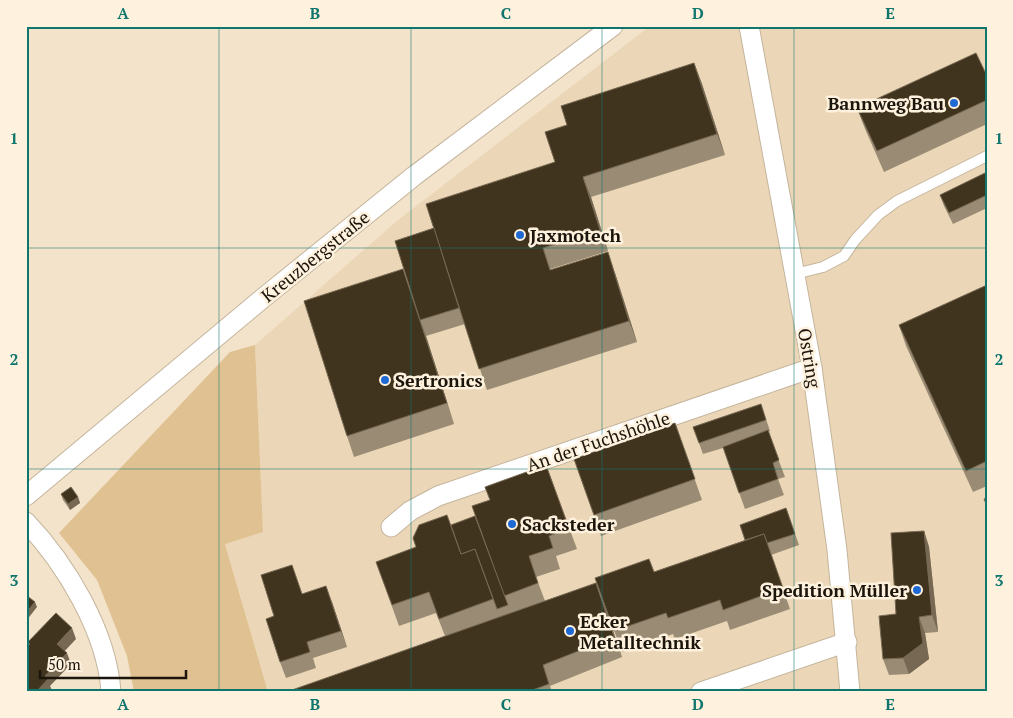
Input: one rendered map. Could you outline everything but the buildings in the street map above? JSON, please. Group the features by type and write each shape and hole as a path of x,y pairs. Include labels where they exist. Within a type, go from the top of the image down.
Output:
{"street":[{"name":"Kreuzbergstraße","path":"26,496 406,181 613,26"},
{"name":"Ostring","path":"749,26 812,368 837,550 847,642 850,692"},
{"name":"An der Fuchshöhle","path":"391,527 410,511 438,496 812,368"},
{"path":"26,522 49,549 88,610 102,647 111,692"},
{"path":"701,692 847,642"}],"lane":[{"path":"795,274 823,267 844,256 855,240 878,215 897,202 987,156"}],"shaded area":[{"path":"650,26 987,26 987,692 268,692 225,543 263,532 255,345 398,220"},
{"path":"255,345 263,532 225,544 268,692 134,692 127,656 97,580 59,533 230,352"}],"place":[{"name":"Bannweg Bau","path":"954,103"},
{"name":"Jaxmotech","path":"520,235"},
{"name":"Sertronics","path":"385,380"},
{"name":"Sacksteder","path":"512,524"},
{"name":"Spedition Müller","path":"917,590"},
{"name":"Ecker Metalltechnik","path":"570,631"}]}
